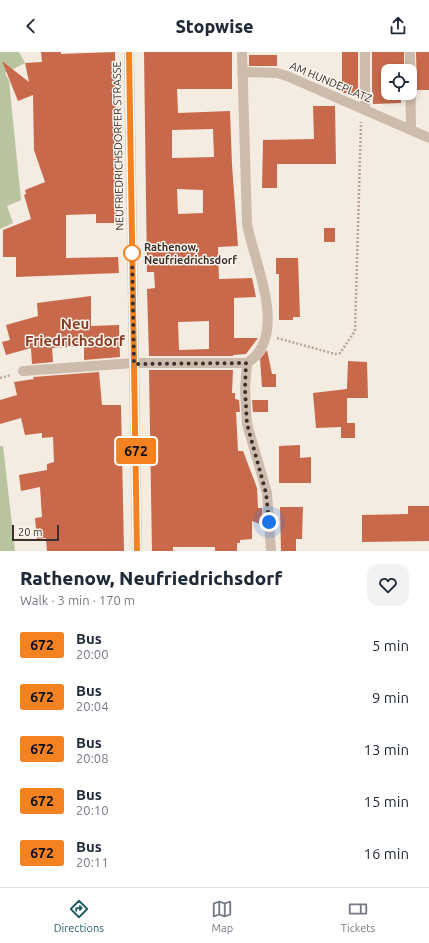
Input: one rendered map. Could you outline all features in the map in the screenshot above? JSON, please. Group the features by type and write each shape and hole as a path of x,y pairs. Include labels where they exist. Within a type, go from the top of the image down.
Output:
{"street":[{"name":"NEUFRIEDRICHSDORFER STRASSE","path":"129,52 137,551"},
{"path":"23,371 134,364 246,363 258,353 267,335 266,295 250,243 247,224 242,52"},
{"path":"363,109 365,52"},
{"path":"410,52 411,130"},
{"name":"AM HUNDEPLATZ","path":"242,72 277,73 288,76 429,138"},
{"path":"246,363 245,389 247,424 266,493 271,551"}],"path":[{"path":"267,335 335,354 340,353 355,331 363,109"}],"green space":[{"path":"0,52 19,52 25,63 5,73 9,81 21,200 7,206 13,223 0,229"},
{"path":"0,446 3,446 15,551 0,551"}],"building":[{"path":"41,52 61,52 61,54 115,52 117,223 96,223 96,214 66,215 66,258 118,257 119,273 16,277 16,257 3,257 3,230 31,219 24,195 26,194 25,190 45,182 34,150 33,95 18,101 2,61 29,82 25,63 42,62"},
{"path":"144,52 232,52 232,89 177,89 178,113 230,111 238,246 218,247 219,279 252,278 256,297 234,298 234,338 258,338 246,354 233,356 149,356 147,289 155,288 154,272 147,272","holes":["213,129 214,157 172,158 172,130","177,189 203,190 203,213 178,214","209,321 209,349 179,350 178,322"]},
{"path":"342,52 358,52 358,93 342,93"},
{"path":"372,52 404,52 404,64 381,64 381,100 401,100 401,103 373,104"},
{"path":"416,52 429,52 429,90 417,90"},
{"path":"249,55 277,55 277,66 249,66"},
{"path":"313,106 335,106 336,164 277,164 277,188 262,188 263,140 314,139"},
{"path":"324,228 335,228 335,242 324,242"},
{"path":"276,258 298,258 300,317 293,317 293,320 279,320 279,274 276,274"},
{"path":"91,296 91,326 119,325 120,357 84,360 84,346 52,348 53,362 32,364 31,348 6,355 2,342 10,340 6,325 38,316 37,303"},
{"path":"267,350 272,374 276,374 276,387 262,387 260,359"},
{"path":"348,361 367,362 368,398 347,398 347,423 355,423 355,438 341,438 341,427 316,428 313,393 347,389"},
{"path":"149,370 233,370 232,393 235,393 235,399 239,400 240,412 236,412 238,451 243,451 257,488 258,508 262,508 263,525 252,521 252,539 240,540 240,543 237,543 237,551 215,551 215,547 173,547 173,551 152,551"},
{"path":"99,372 102,405 121,405 124,551 47,551 46,538 37,539 35,518 42,517 40,487 21,491 19,475 47,470 47,464 54,462 53,437 42,438 42,433 25,435 21,418 0,424 0,400 17,395 14,382 34,379 33,377"},
{"path":"252,400 268,400 268,412 253,412"},
{"path":"300,445 300,458 311,457 311,483 279,483 279,446"},
{"path":"408,506 429,506 429,541 362,542 362,515 408,514"},
{"path":"280,507 303,507 302,539 296,539 296,551 281,551"}],"bus line":[{"name":"672","path":"129,52 137,551"}],"place":[{"name":"Rathenow, Neufriedrichsdorf","path":"132,253"}],"district":[{"name":"Neu Friedrichsdorf","path":"75,332"}],"route":[{"path":"132,253 134,364 246,363 245,389 247,424 266,493 269,522"}]}
